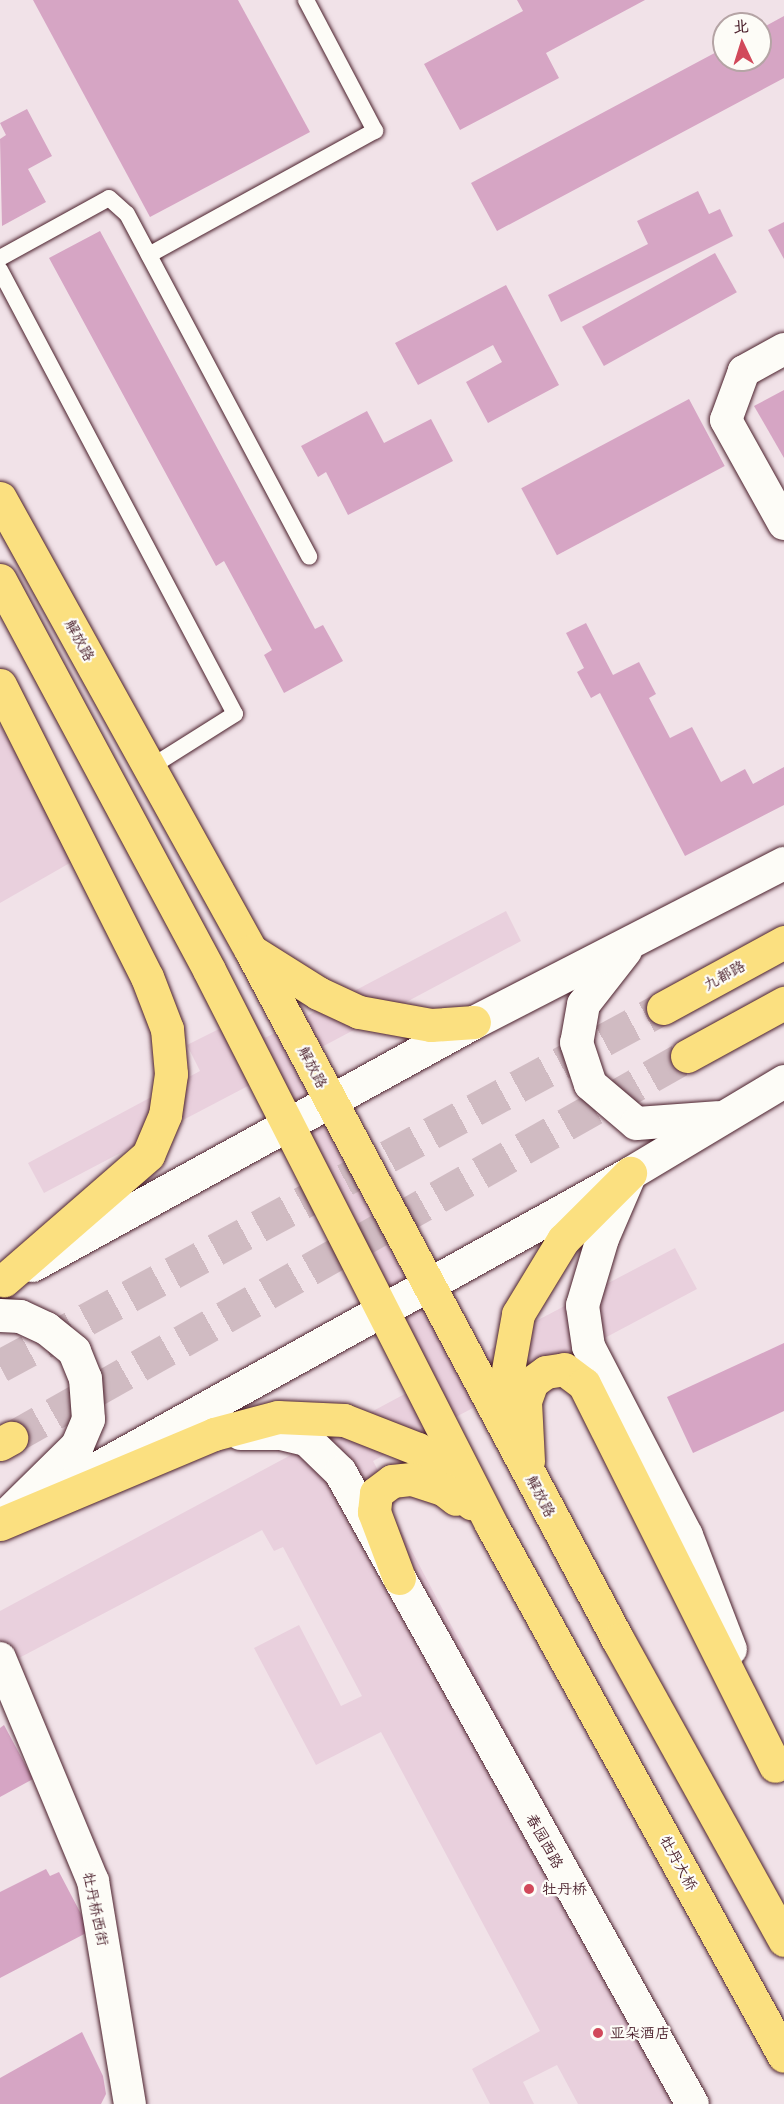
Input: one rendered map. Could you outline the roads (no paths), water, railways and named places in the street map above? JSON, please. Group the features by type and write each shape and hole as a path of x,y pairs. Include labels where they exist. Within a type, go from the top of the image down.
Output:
{"main road":[{"name":"解放路","path":"0,498 151,767 618,1640 784,1940"},
{"path":"0,580 288,1124 383,1307 491,1524"},
{"path":"0,685 147,977 167,1029 171,1074 165,1115 148,1155 2,1282"},
{"path":"2,1282 474,1022 784,863"},
{"path":"632,941 583,1004 576,1042 590,1084 636,1123 721,1116"},
{"name":"九都路","path":"663,1008 784,942"},
{"path":"251,951 318,993 359,1012 431,1025 474,1022"},
{"path":"687,1056 784,1003"},
{"path":"0,1522 428,1282 630,1173 721,1116 784,1081"},
{"path":"529,1472 506,1381 518,1314 563,1240 630,1173"},
{"path":"630,1173 602,1238 582,1305 588,1346 686,1535 780,1774"},
{"path":"0,1315 20,1316 46,1328 74,1351 85,1378 88,1419 77,1445 0,1522"},
{"path":"529,1472 525,1401 532,1382 546,1372 564,1369 584,1384 780,1774"},
{"path":"0,1522 214,1434 278,1418 344,1420 418,1449 491,1524"},
{"name":"春园西路","path":"214,1434 280,1433 306,1439 340,1472 692,2104"},
{"path":"399,1578 374,1512 376,1493 392,1481 412,1479 443,1489 491,1524"},
{"name":"牡丹大桥","path":"491,1524 784,2056"}],"street":[{"path":"784,349 744,371 726,420 784,524"},
{"name":"牡丹桥西街","path":"0,1658 93,1881 130,2104"}],"lane":[{"path":"149,255 375,131 306,0"},
{"path":"0,258 109,198 127,214 309,557"},
{"path":"0,270 235,714 151,767"}],"tunnel":[{"path":"0,1366 663,1008"},
{"path":"11,1438 687,1056"}],"place":[{"name":"牡丹桥","path":"529,1889"},
{"name":"亚朵酒店","path":"598,2033"}]}
